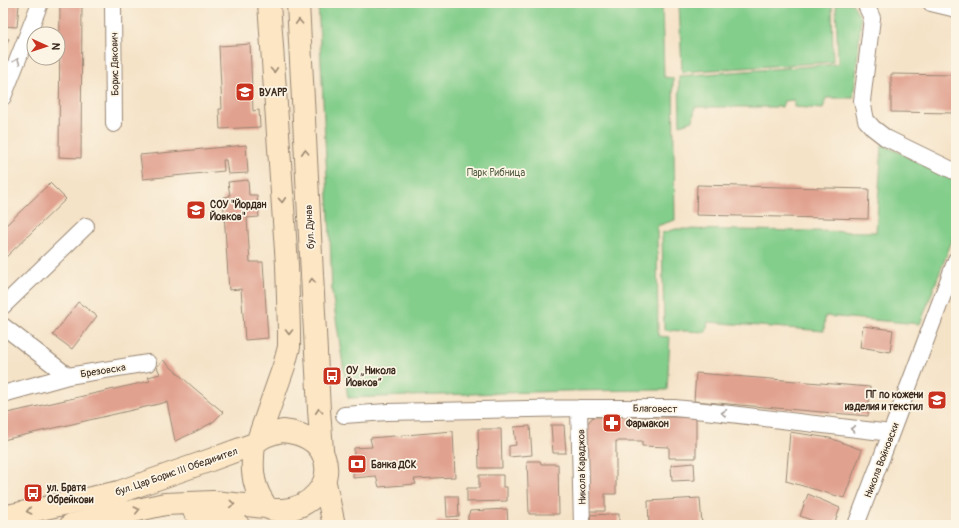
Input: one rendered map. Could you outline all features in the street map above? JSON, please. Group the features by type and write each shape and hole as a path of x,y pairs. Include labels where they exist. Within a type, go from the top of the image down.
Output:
{"main road":[{"path":"269,3 287,265 289,347 284,366 256,442 252,459 255,486 273,514"},
{"name":"бул. Дунав","path":"298,3 322,450"},
{"path":"256,442 269,434 283,431 294,432 306,436 322,450 326,462 327,472 325,483 334,525"},
{"name":"бул. Цар Борис III Обединител","path":"3,517 119,492 205,462 256,442"},
{"path":"71,525 165,504 213,502 273,514 299,506 308,501 318,493 325,483"},
{"path":"165,504 223,518 238,525"}],"street":[{"path":"3,97 40,3"},
{"name":"Борис Дякович","path":"113,3 114,124"},
{"path":"865,3 872,18 862,101 866,120 873,128 886,138 956,172"},
{"path":"931,3 956,9"},
{"path":"3,306 86,226"},
{"name":"Никола Войновски","path":"856,525 956,260"},
{"name":"Брезовска","path":"3,326 68,376 148,363"},
{"path":"3,394 68,376"},
{"name":"Благовест","path":"344,415 387,412 579,408 674,408 891,433"},
{"name":"Никола Караджов","path":"579,408 582,525"}],"green space":[{"name":"Парк Рибница","path":"318,3 662,3 664,77 673,78 675,220 657,226 658,336 670,337 667,390 565,391 348,398 332,292"},
{"path":"679,3 832,3 833,62 682,72"},
{"path":"836,3 852,3 861,18 853,98 826,98 823,109 794,107 794,100 784,101 782,107 695,107 693,121 680,125 679,76 838,64"},
{"path":"882,144 956,181 956,230 920,324 825,316 824,331 708,322 706,332 664,330 662,233 676,229 876,232"}],"building":[{"path":"3,3 19,5 17,27 3,26"},
{"path":"60,3 82,3 81,158 59,157 60,66 66,66 66,26 60,26"},
{"path":"3,36 9,39 3,53"},
{"path":"250,44 253,111 259,110 260,127 220,129 219,109 222,109 219,46"},
{"path":"891,74 956,75 956,113 891,112"},
{"path":"246,145 248,173 228,174 226,160 223,160 224,171 143,179 140,155"},
{"path":"248,180 249,195 257,195 259,217 247,218 250,262 263,262 268,338 245,340 241,289 229,290 223,197 230,196 228,182"},
{"path":"50,183 66,199 3,260 3,228"},
{"path":"697,185 869,189 868,219 696,215"},
{"path":"78,302 97,316 72,349 53,335"},
{"path":"863,326 893,330 890,352 860,347"},
{"path":"163,360 223,412 213,422 175,441 167,402 3,440 3,414 150,381 148,377 160,374 157,367"},
{"path":"696,373 870,387 868,416 694,401"},
{"path":"593,417 696,417 696,458 669,458 669,447 642,446 642,441 616,441 616,494 605,494 605,511 588,511 587,424"},
{"path":"551,425 564,425 566,453 553,453"},
{"path":"530,426 532,455 509,457 509,446 516,445 514,427"},
{"path":"478,429 501,429 502,468 479,468"},
{"path":"453,431 455,477 414,479 416,484 379,487 376,476 353,478 354,448 372,447 370,438"},
{"path":"790,432 830,438 862,450 844,498 786,481"},
{"path":"527,461 540,461 541,464 558,464 559,514 529,514"},
{"path":"694,463 695,480 672,481 671,465"},
{"path":"479,475 503,475 503,487 507,487 507,501 467,502 467,488 479,488"},
{"path":"808,494 840,508 835,522 824,525 800,516"},
{"path":"446,496 458,496 459,516 447,517"},
{"path":"700,498 702,525 649,525 648,501"},
{"path":"507,509 508,525 468,525 468,516 470,511"},
{"path":"619,514 619,525 586,525 586,515"},
{"path":"458,520 459,525 436,525 436,521"}],"place":[{"name":"ВУАРР","path":"245,92"},
{"name":"СОУ \"Йордан Йовков\"","path":"196,210"},
{"name":"ОУ „Никола Йовков“","path":"332,376"},
{"name":"ПГ по кожени изделия и текстил","path":"937,400"},
{"name":"Фармакон","path":"612,423"},
{"name":"Банка ДСК","path":"357,464"},
{"name":"ул. Братя Обрейкови","path":"33,493"}]}
